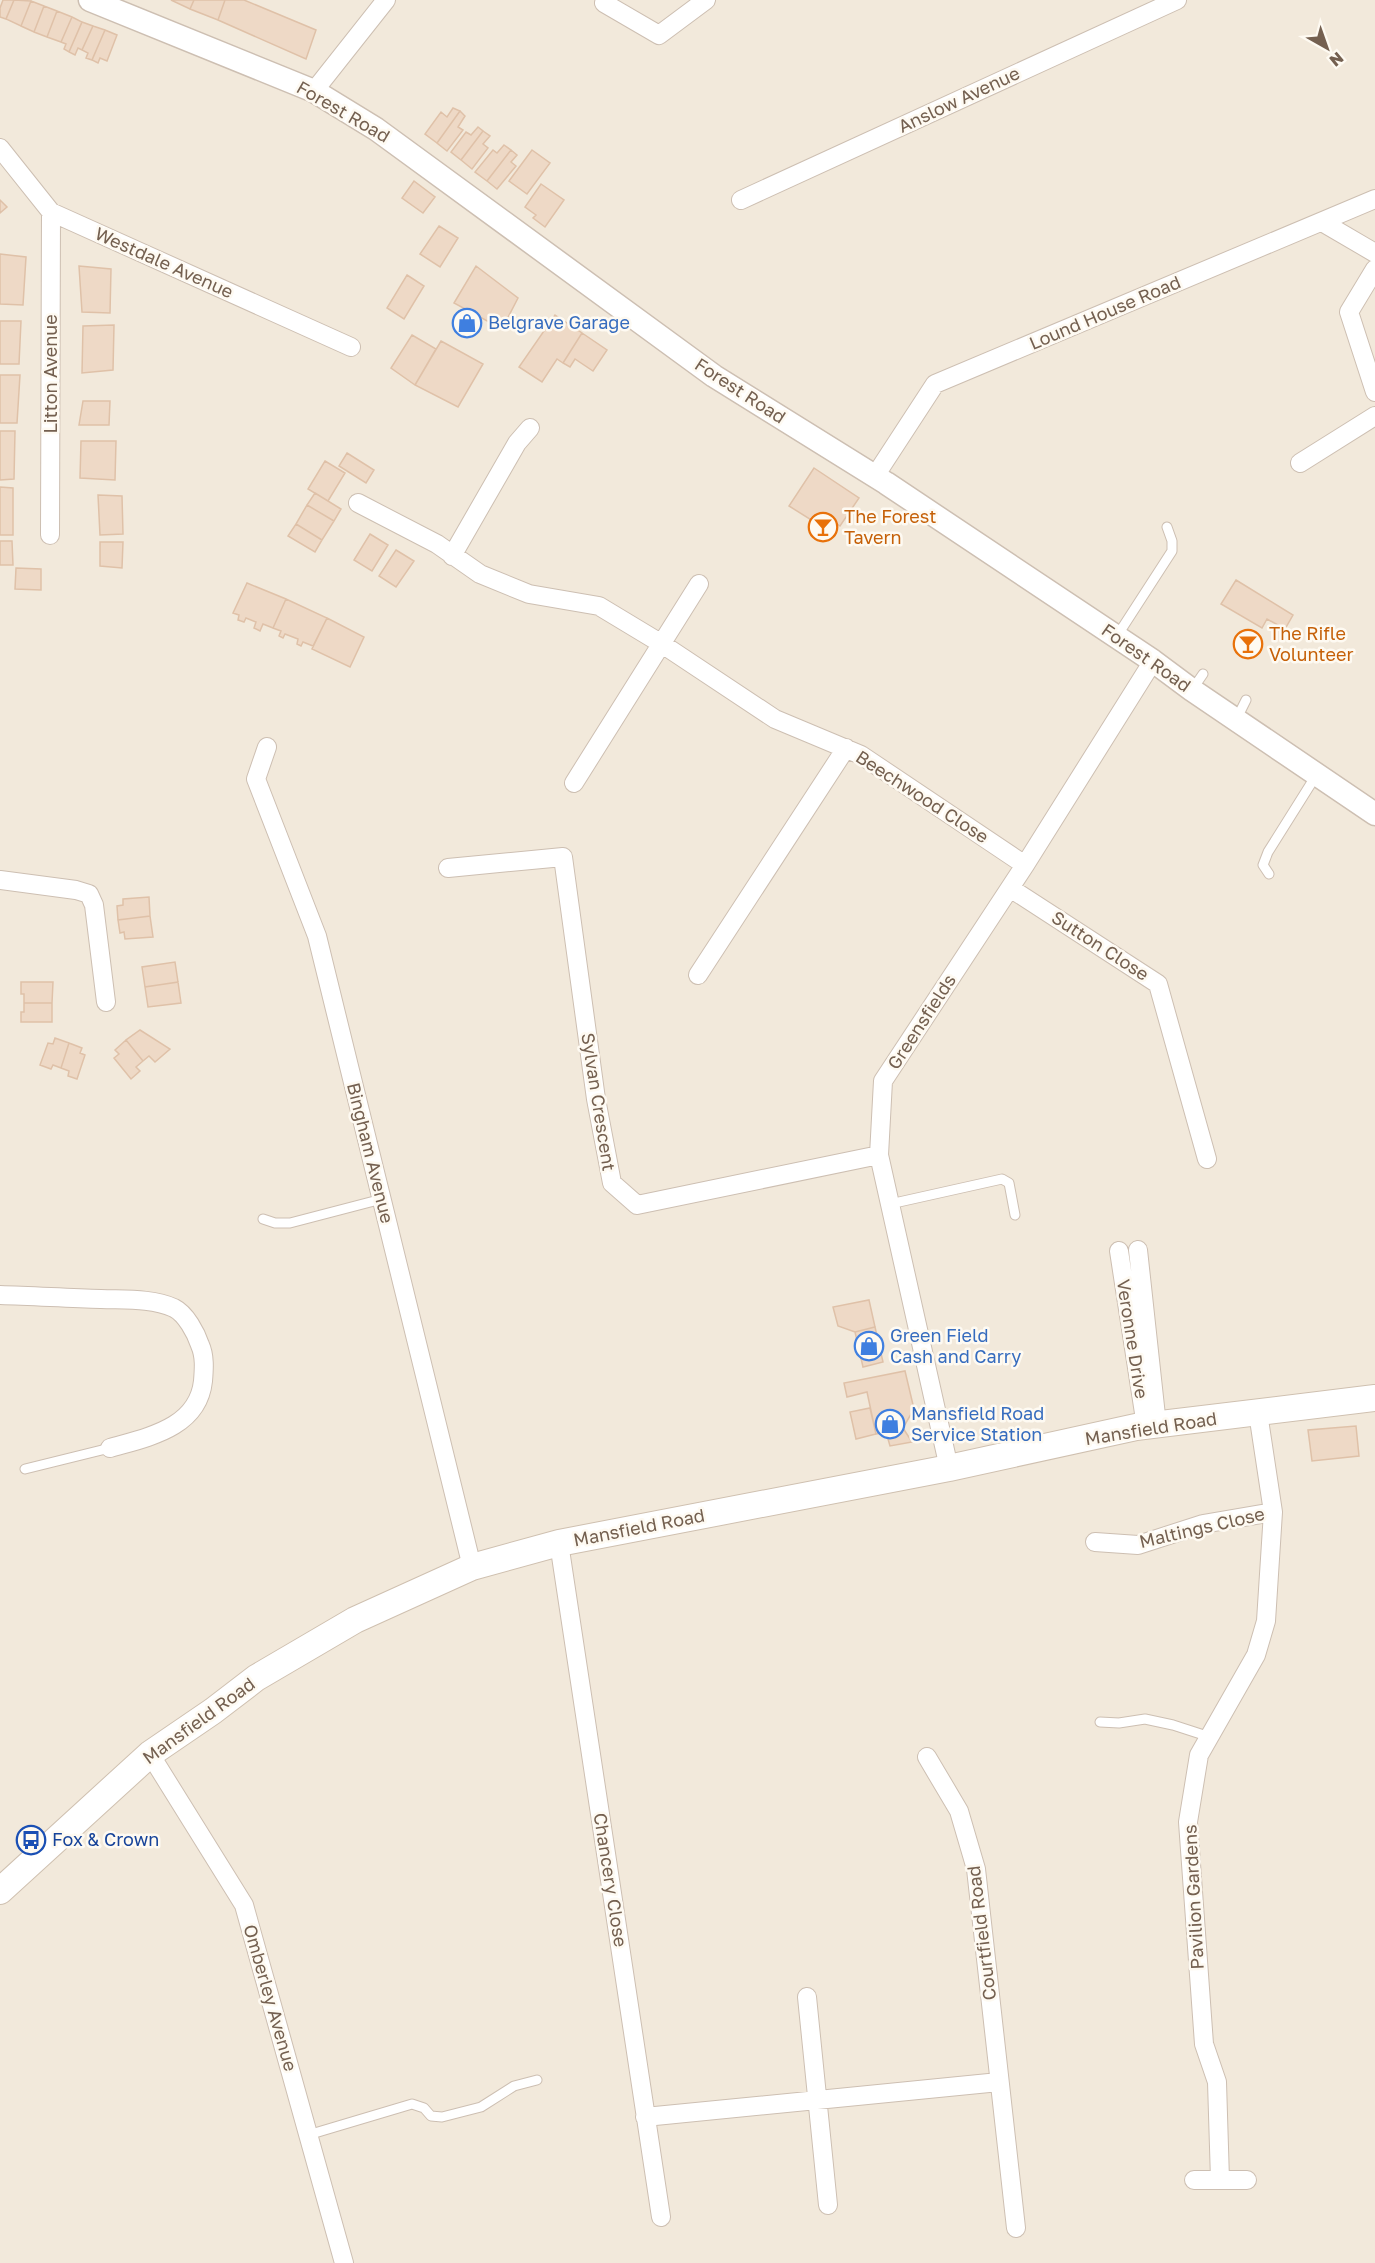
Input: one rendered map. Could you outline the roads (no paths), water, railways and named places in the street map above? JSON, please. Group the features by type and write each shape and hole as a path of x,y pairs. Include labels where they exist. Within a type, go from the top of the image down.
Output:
{"main road":[{"name":"Mansfield Road","path":"0,1891 150,1754 256,1678 355,1620 472,1567 559,1543 949,1468 1151,1425 1375,1398"}],"street":[{"path":"314,91 386,0"},
{"path":"604,3 658,35 706,0"},
{"name":"Anslow Avenue","path":"741,200 1177,0"},
{"name":"Forest Road","path":"100,2 314,91 376,129 714,376 875,476 1153,661 1198,682 1241,710 1317,774 1375,814"},
{"name":"Westdale Avenue","path":"0,148 51,212 351,347"},
{"name":"Lound House Road","path":"875,476 935,384 1375,199"},
{"name":"Litton Avenue","path":"50,536 51,212"},
{"path":"1322,222 1375,253"},
{"path":"1375,269 1349,312 1375,392"},
{"path":"1300,463 1375,416"},
{"path":"453,556 517,443 530,428"},
{"name":"Beechwood Close","path":"358,503 437,544 480,574 529,594 599,606 662,644 776,719 861,755 1025,865"},
{"path":"574,783 699,584"},
{"name":"Greensfields","path":"949,1468 879,1155 883,1081 1025,865 1153,661"},
{"name":"Bingham Avenue","path":"267,747 256,778 317,936 472,1567"},
{"path":"698,975 846,748"},
{"name":"Sylvan Crescent","path":"448,868 563,857 596,1099 612,1183 637,1205 879,1155"},
{"path":"0,880 89,894 94,905 106,1002"},
{"name":"Sutton Close","path":"1010,888 1158,984 1207,1159"},
{"path":"1138,1250 1151,1425"},
{"name":"Veronne Drive","path":"1119,1251 1151,1425"},
{"path":"0,1295 148,1301 175,1309 196,1332 203,1352 204,1373 201,1395 192,1411 175,1426 158,1434 110,1448"},
{"name":"Pavilion Gardens","path":"1220,2180 1217,2082 1204,2044 1188,1822 1199,1755 1256,1655 1266,1621 1273,1512 1258,1413"},
{"name":"Maltings Close","path":"1095,1542 1138,1545 1203,1524 1273,1512"},
{"name":"Chancery Close","path":"559,1543 661,2217"},
{"name":"Omberley Avenue","path":"150,1754 244,1905 344,2263"},
{"name":"Courtfield Road","path":"927,1757 959,1811 976,1869 1016,2228"},
{"path":"807,1997 828,2205"},
{"path":"645,2117 999,2082"},
{"path":"1194,2180 1247,2181"}],"lane":[{"path":"1117,637 1172,551 1172,541 1167,527"},
{"path":"1269,874 1263,865 1268,852 1317,774"},
{"path":"890,1204 1002,1179 1009,1183 1015,1215"},
{"path":"264,1219 275,1223 290,1222 382,1199"},
{"path":"25,1469 110,1448"},
{"path":"1100,1722 1119,1724 1145,1719 1210,1737"},
{"path":"308,2135 412,2104 424,2108 431,2116 442,2117 481,2107 513,2085 537,2080"}],"place":[{"name":"Belgrave Garage","path":"467,323"},
{"name":"The Forest Tavern","path":"823,527"},
{"name":"The Rifle Volunteer","path":"1248,644"},
{"name":"Green Field Cash and Carry","path":"869,1346"},
{"name":"Mansfield Road Service Station","path":"890,1424"},
{"name":"Fox & Crown","path":"31,1840"}]}
